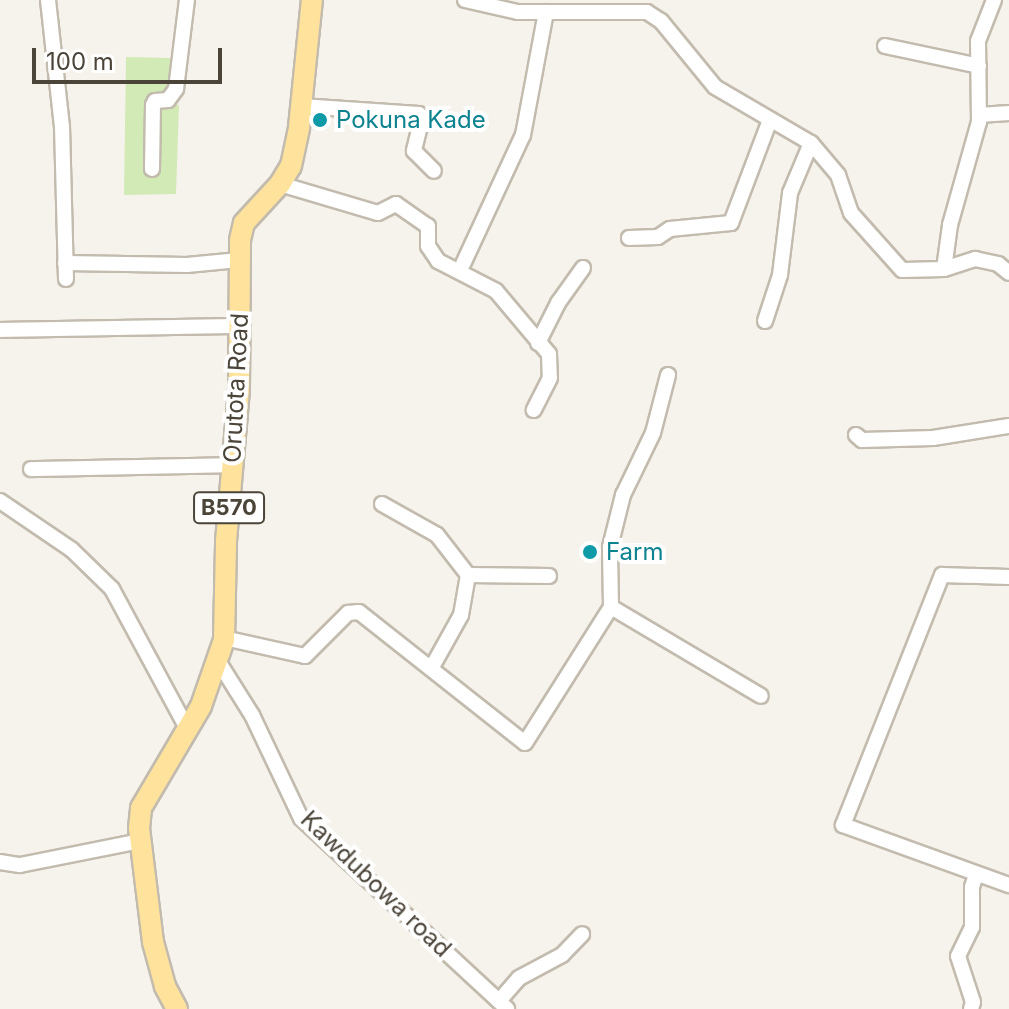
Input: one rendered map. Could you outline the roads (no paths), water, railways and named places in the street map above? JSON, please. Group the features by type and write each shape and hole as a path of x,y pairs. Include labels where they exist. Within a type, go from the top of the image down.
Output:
{"main road":[{"name":"Orutota Road","path":"177,1009 158,965 140,841 145,799 188,730 218,661 224,638 226,541 241,326 239,260 244,223 280,184 291,166 312,0"}],"street":[{"path":"48,0 62,126 66,279"},
{"path":"152,169 153,105 155,101 168,100 176,89 187,0"},
{"path":"465,0 518,12 647,12 661,21 715,87 811,143 838,175 851,213 902,270 944,269 975,259 998,264 1009,273"},
{"path":"944,269 950,225 979,115 978,41 994,0"},
{"path":"463,264 523,135 546,12"},
{"path":"885,46 979,66"},
{"path":"301,106 419,114 422,118 414,151 434,171"},
{"path":"979,115 1009,113"},
{"path":"629,238 658,237 670,229 731,223 770,120"},
{"path":"765,321 780,275 790,193 811,143"},
{"path":"280,184 378,213 396,204 428,226 428,246 438,261 496,291 549,354 552,363 550,378 534,410"},
{"path":"378,213 382,228"},
{"path":"65,263 187,265 239,260"},
{"path":"538,343 558,303 583,268"},
{"path":"0,330 241,326"},
{"path":"224,638 305,656 348,613 359,612 525,743 611,607 610,547 623,495 653,433 668,375"},
{"path":"856,435 862,440 933,438 1009,426"},
{"path":"31,469 233,465"},
{"path":"0,501 72,550 112,589 188,730"},
{"path":"382,504 437,535 468,575 461,615 432,667"},
{"path":"468,575 549,576"},
{"path":"1009,577 942,575 843,825 1009,885"},
{"path":"611,607 761,696"},
{"name":"Kawdubowa road","path":"218,661 252,715 301,818 503,1005"},
{"path":"0,862 20,865 140,841"},
{"path":"971,1009 973,1002 958,956 972,927 972,887 976,875"},
{"path":"503,1005 519,978 562,955 582,934"}],"place":[{"name":"Pokuna Kade","path":"320,120"},
{"name":"Farm","path":"590,552"}]}
